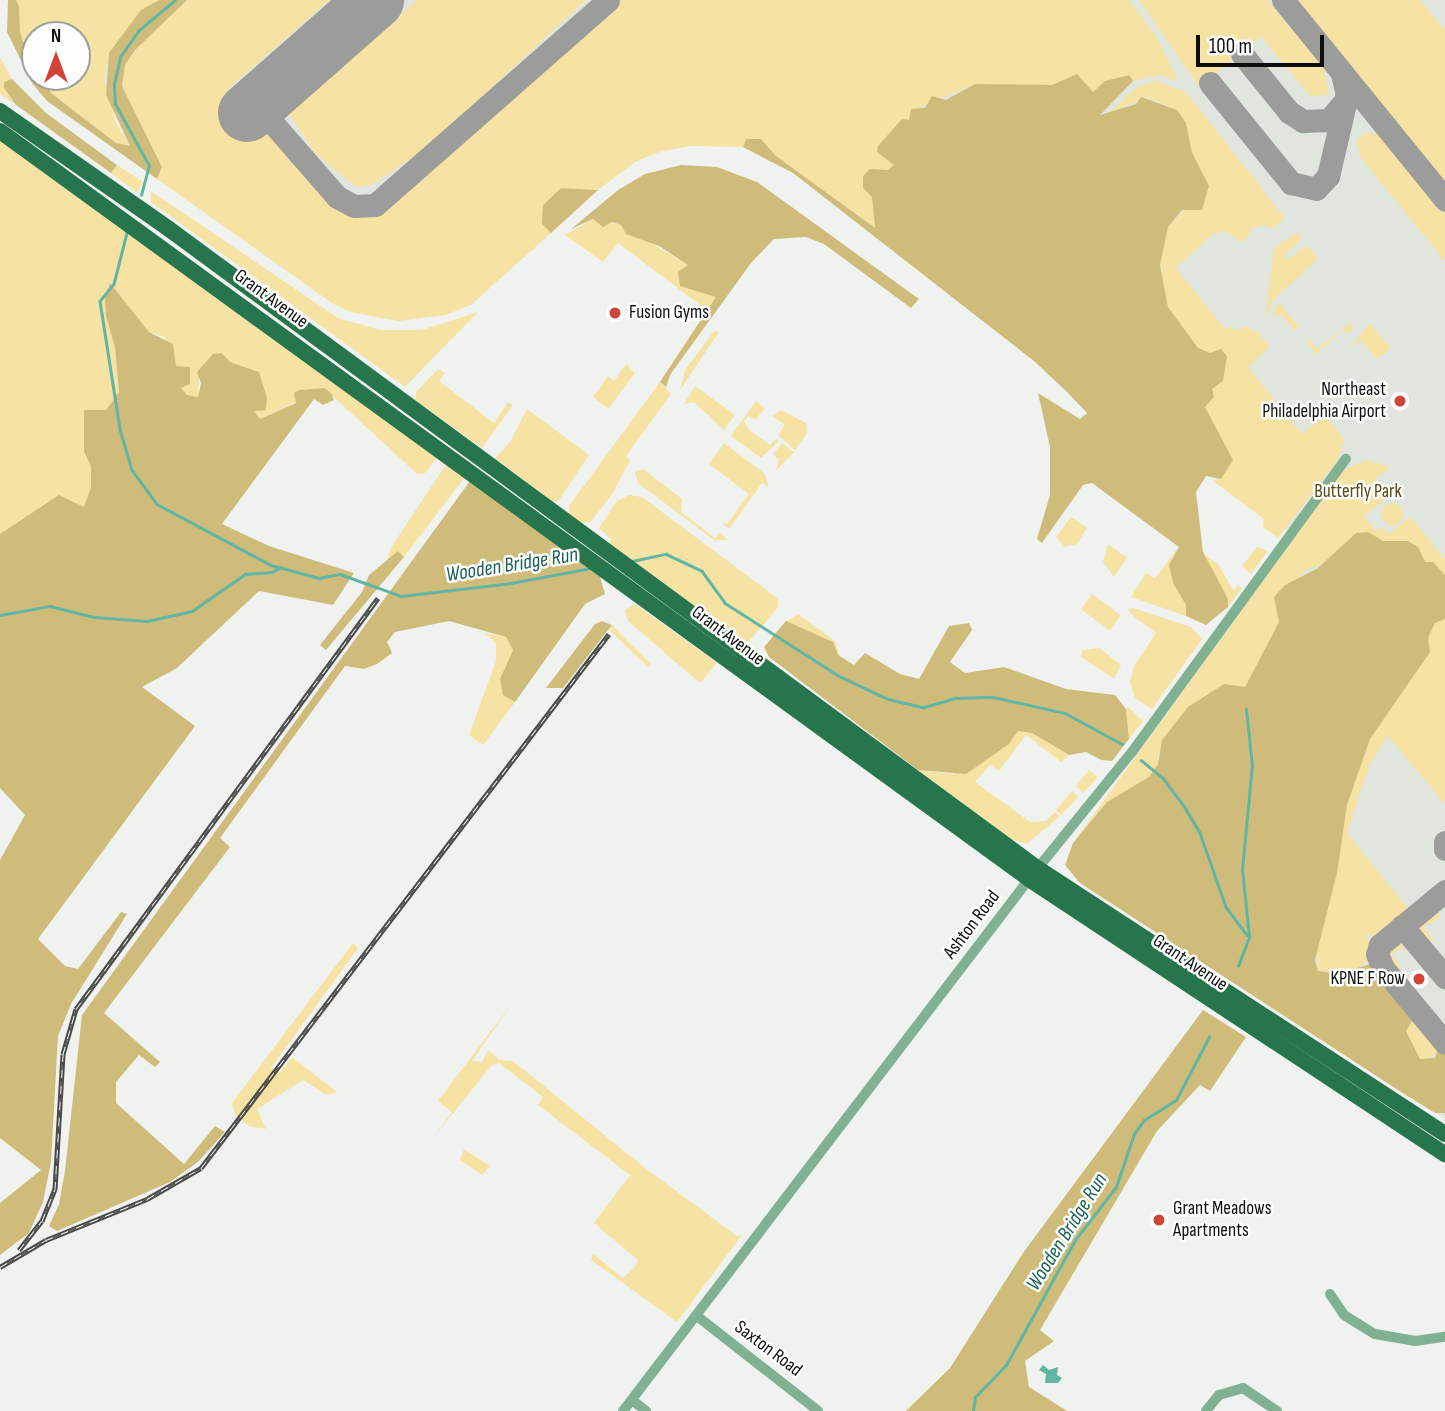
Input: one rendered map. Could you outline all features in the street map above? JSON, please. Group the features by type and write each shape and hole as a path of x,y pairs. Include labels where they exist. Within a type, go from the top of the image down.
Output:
{"main road":[{"name":"Grant Avenue","path":"0,111 169,229 819,708 1033,873"},
{"name":"Grant Avenue","path":"0,131 491,487 809,722 1197,983 1445,1154"},
{"path":"491,487 518,496 548,516 555,515"},
{"path":"809,722 819,708"},
{"name":"Grant Avenue","path":"1197,983 1445,1134"}],"street":[{"name":"Ashton Road","path":"624,1411 1033,873 1132,752 1346,459"},
{"path":"1329,1294 1344,1315 1375,1334 1415,1341 1445,1337"},
{"name":"Saxton Road","path":"697,1316 818,1411"},
{"path":"1206,1411 1230,1389 1248,1389 1277,1411"},
{"path":"632,1400 646,1411"}],"shaded area":[{"path":"8,0 16,0 19,6 21,61 7,32"},
{"name":"Northeast Philadelphia Airport","path":"24,0 1445,0 1445,1119 1073,860 1303,542 664,78 433,307 91,86 91,21 31,21"},
{"path":"159,0 187,0 135,50 125,65 122,86 162,167 157,179 47,101 39,91 50,91 116,143 130,146 106,95 109,53 141,10"},
{"path":"1077,74 1093,92 1105,81 1129,75 1133,81 1100,115 1136,104 1141,97 1177,110 1186,123 1192,153 1209,186 1202,210 1182,210 1168,227 1160,265 1168,307 1198,348 1210,353 1221,349 1227,356 1223,381 1212,389 1214,397 1205,407 1233,460 1221,479 1206,476 1196,492 1203,552 1228,599 1228,607 1206,625 1186,616 1186,605 1173,583 1169,565 1179,547 1092,483 1083,485 1042,543 1037,539 1050,495 1050,447 1038,393 1080,419 1087,413 1067,392 1034,361 793,173 743,147 746,139 761,139 776,156 875,228 872,197 863,188 863,176 870,169 888,170 894,165 877,152 878,146 902,119 909,120 911,109 925,108 932,96 946,100 975,84 1052,85"},
{"path":"12,79 21,91 46,113 117,165 111,173 16,105 4,88 4,82"},
{"path":"681,165 717,167 757,182 919,299 911,308 824,244 806,237 774,239 751,263 670,375 666,387 660,382 716,297 680,286 678,272 688,265 659,246 626,234 621,225 612,222 603,227 593,219 571,229 618,190 645,174"},
{"path":"561,188 598,190 551,233 542,224 543,205"},
{"path":"110,283 149,332 173,344 176,366 190,367 190,384 181,388 187,395 198,397 201,383 197,372 213,354 222,353 230,362 259,372 267,398 266,410 254,411 260,419 296,403 294,393 299,390 324,388 331,393 334,400 323,405 314,399 222,524 269,546 354,573 333,605 259,591 177,668 142,687 195,726 38,939 65,966 78,969 121,912 127,914 71,1004 58,1036 51,1162 43,1202 29,1233 0,1255 0,1203 41,1170 0,1138 0,860 25,815 0,788 0,534 59,495 84,507 91,487 91,466 84,452 84,410 106,410 119,392 115,348 106,316 105,298"},
{"path":"470,481 600,577 605,594 585,604 515,702 503,695 500,679 513,650 506,637 449,621 395,632 387,642 392,653 377,664 364,669 345,666 220,838 230,847 104,1013 160,1062 155,1067 139,1055 116,1082 116,1103 184,1164 215,1126 225,1132 198,1162 170,1182 57,1231 49,1226 59,1204 65,1171 82,1015"},
{"path":"1368,532 1383,541 1408,541 1418,547 1425,562 1433,562 1445,575 1445,619 1435,623 1428,638 1430,652 1370,739 1347,805 1337,873 1315,960 1318,971 1339,974 1373,963 1414,1017 1406,1031 1420,1059 1435,1058 1438,1048 1445,1051 1445,1113 1435,1113 1401,1092 1080,883 1065,865 1073,843 1107,802 1149,777 1158,764 1162,740 1188,707 1224,684 1245,687 1279,622 1274,597 1285,585 1318,568 1356,533"},
{"path":"398,551 404,557 326,650 320,645 362,592 369,575"},
{"path":"602,621 612,625 563,688 546,688 595,624"},
{"path":"786,621 833,642 838,655 854,665 865,653 900,674 919,679 949,626 969,623 972,630 950,662 965,673 1004,667 1066,689 1115,695 1126,709 1129,739 1112,761 1101,760 1086,752 1069,755 1032,733 1018,731 1009,744 966,774 918,770 769,657 764,647"},
{"path":"1203,1010 1246,1037 1210,1091 1200,1085 1157,1131 1040,1330 1054,1341 1025,1361 1029,1387 1067,1411 906,1411 950,1368 1023,1253"},
{"path":"1043,1365 1049,1370 1058,1367 1057,1375 1062,1378 1058,1383 1045,1383 1046,1374 1039,1370"}],"green space":[{"path":"16,0 159,0 141,10 109,54 104,79 116,123 131,147 116,143 50,91 91,91 91,21 21,21 21,34"},
{"path":"187,0 329,0 228,89 324,198 336,207 359,214 394,202 623,0 1129,0 1158,39 1178,81 1159,75 1133,81 1129,75 1105,81 1093,93 1076,74 1052,85 975,84 921,107 909,120 902,119 878,146 878,152 894,165 872,197 875,228 776,156 761,139 746,139 743,147 689,146 659,152 635,162 598,190 561,188 543,205 551,233 472,304 446,315 398,321 350,312 332,303 157,179 162,167 122,86 125,65 135,50"},
{"path":"417,0 586,0 424,150 371,185 357,187 317,155 289,114"},
{"path":"1139,0 1267,0 1324,67 1329,95 1310,96 1261,36 1199,87"},
{"path":"1295,0 1420,0 1445,30 1445,184"},
{"path":"0,57 12,79 4,82 4,88 16,105 0,94"},
{"path":"1157,81 1186,92 1285,218 1275,227 1255,226 1243,242 1223,231 1213,234 1176,268 1225,329 1230,326 1234,331 1247,326 1254,333 1257,331 1270,347 1248,367 1302,434 1325,416 1345,440 1336,462 1278,538 1263,527 1264,519 1213,481 1221,479 1205,407 1212,389 1211,353 1198,348 1168,307 1162,286 1161,245 1168,227 1208,186 1192,153 1186,123 1176,110 1146,97 1107,114 1137,87"},
{"path":"1365,133 1379,134 1445,214 1445,261 1360,157 1357,141"},
{"path":"0,138 438,456 425,473 417,474 324,388 298,390 296,402 260,419 254,411 265,405 267,398 259,372 230,362 199,377 198,397 187,395 181,388 190,384 189,375 176,366 165,337 149,332 114,290 106,316 115,348 119,392 106,410 84,410 84,452 91,466 91,487 84,508 25,518 0,534"},
{"path":"117,165 143,182 137,193 111,173"},
{"path":"151,191 338,318 380,330 422,330 478,312 405,387 151,202"},
{"path":"593,219 621,225 688,265 695,289 716,297 716,303 708,311 618,243 603,262 565,235"},
{"path":"1297,233 1302,239 1284,255 1288,260 1307,245 1318,259 1272,301 1265,321 1274,248"},
{"path":"1280,303 1299,327 1295,331 1281,314 1275,318 1274,308"},
{"path":"1350,323 1353,327 1348,334 1343,330 1316,354 1306,341 1309,339 1317,349"},
{"path":"1370,323 1391,348 1377,359 1361,341 1351,348"},
{"path":"714,331 719,332 680,390 685,370"},
{"path":"626,364 635,373 608,409 593,397 608,376 614,381"},
{"path":"438,369 445,373 439,381 494,423 508,402 513,405 482,448 415,400 416,392"},
{"path":"660,382 671,394 626,456 630,460 614,491 591,522 581,523 569,514 569,506"},
{"path":"695,386 735,415 724,430 694,402 684,404"},
{"path":"756,401 765,408 755,420 748,416 744,421 749,430 770,445 775,439 779,441 761,458 731,436"},
{"path":"527,409 589,455 559,500 554,502 495,458 510,442"},
{"path":"781,410 806,423 807,433 795,450 778,435 785,425 772,416"},
{"path":"724,443 765,474 769,487 762,483 729,529 721,522 727,524 749,494 709,464"},
{"path":"782,443 794,452 776,471 779,459 773,454"},
{"name":"Butterfly Park","path":"1367,460 1390,467 1375,479 1389,496 1364,516 1376,531 1382,527 1388,534 1411,517 1445,560 1445,575 1433,562 1425,563 1418,547 1408,541 1383,541 1304,571 1277,612 1279,622 1245,687 1224,685 1158,753 1158,764 1149,777 1107,802 1073,843 1344,469"},
{"path":"447,463 465,477 404,557 398,551 387,561 390,549"},
{"path":"643,469 682,499 681,512 715,538 720,532 727,540 714,540 638,483 635,472"},
{"path":"629,495 642,497 777,598 779,606 751,639 745,643 609,543 611,539 599,528 617,501"},
{"path":"1392,503 1400,506 1403,514 1400,522 1392,525 1384,522 1381,514 1384,506"},
{"path":"1071,517 1087,528 1077,544 1065,547 1056,537"},
{"path":"1108,544 1127,558 1114,577 1103,562"},
{"path":"1179,547 1173,583 1186,605 1186,616 1131,597 1146,573 1155,578"},
{"path":"1257,547 1268,551 1251,574 1242,566"},
{"path":"1205,555 1218,564 1234,591 1238,585 1242,588 1228,607"},
{"path":"1092,594 1121,615 1110,631 1081,609"},
{"path":"635,604 717,663 700,683 628,621 625,610"},
{"path":"1133,608 1191,627 1202,639 1152,709 1135,698 1130,682 1134,666 1156,633 1131,614 1128,610"},
{"path":"798,614 835,641 840,657 787,622 782,624"},
{"path":"1445,619 1445,804 1388,736 1370,764 1347,833 1411,912 1377,941 1368,934 1366,937 1373,945 1373,963 1366,962 1352,972 1318,971 1316,947 1337,873 1347,805 1370,739 1430,652 1428,638 1435,623"},
{"path":"612,625 651,664 648,667 609,630"},
{"path":"485,633 506,637 513,650 500,679 503,695 515,702 483,745 469,735 496,661 496,643"},
{"path":"1099,648 1121,665 1114,679 1081,657 1082,650"},
{"path":"1128,707 1143,721 1129,739 1126,709"},
{"path":"1018,731 1032,733 1069,755 1061,762 1026,735 999,771 990,765 975,782 1030,822 1046,821 1055,812 1060,816 1027,844 1010,839 918,770 953,774 1008,744"},
{"path":"1089,770 1098,777 1083,793 1076,786"},
{"path":"1072,791 1078,797 1061,815 1056,810"},
{"path":"1428,911 1438,911 1441,917 1423,927 1433,940 1425,945 1413,926"},
{"path":"1397,937 1405,938 1409,945 1391,954 1401,967 1394,971 1381,955"},
{"path":"353,943 358,948 271,1068 280,1072 292,1057 337,1092 326,1095 303,1080 257,1109 266,1129 249,1126 235,1115 232,1103"},
{"path":"513,1002 472,1061 482,1062 488,1050 499,1060 513,1061 645,1168 737,1236 742,1235 677,1322 591,1260 593,1254 623,1278 638,1260 594,1223 630,1175 538,1105 543,1097 499,1063 492,1065 432,1139 452,1112 438,1101"},
{"path":"1411,1011 1443,1049 1438,1049 1429,1061 1420,1059 1406,1031 1413,1017"},
{"path":"464,1149 490,1166 482,1175 460,1160"}],"waterway":[{"name":"Wooden Bridge Run","path":"141,195 149,166 115,104 114,84 120,57 138,31 175,0"},
{"name":"Wooden Bridge Run","path":"127,233 114,284 100,301 120,429 132,470 157,504 271,565 319,578 340,574 401,596 511,583 591,568"},
{"name":"Wooden Bridge Run","path":"632,561 666,554 702,571 725,603 839,676 888,699 924,707 955,698 993,697 1065,713 1122,744"},
{"path":"0,615 50,606 94,617 147,621 192,611 245,574 272,572 280,567"},
{"path":"1238,966 1249,937 1242,869 1252,766 1246,709"},
{"name":"Wooden Bridge Run","path":"1141,760 1163,778 1184,806 1200,833 1226,907 1247,935"},
{"name":"Wooden Bridge Run","path":"973,1411 975,1397 1006,1365 1075,1240 1116,1187 1134,1134 1144,1120 1176,1100 1209,1037"}],"taxiway":[{"path":"257,105 337,197 354,206 375,205 608,0"},
{"path":"1283,0 1445,199"},
{"path":"1242,54 1289,112 1303,121 1329,120 1345,101"},
{"path":"1210,83 1291,183 1316,189 1328,176 1347,95 1342,73"},
{"path":"1445,842 1445,849"},
{"path":"1445,891 1380,945 1377,954 1383,968 1445,1043"},
{"path":"1402,926 1445,977"}],"runway":[{"path":"247,113 375,0"}],"railway":[{"path":"19,1250 42,1221 55,1189 63,1054 76,1009 378,598"},
{"path":"0,1267 46,1240 147,1199 201,1168 609,634"}],"place":[{"name":"Fusion Gyms","path":"615,313"},
{"name":"Northeast Philadelphia Airport","path":"1400,401"},
{"name":"KPNE F Row","path":"1419,979"},
{"name":"Grant Meadows Apartments","path":"1159,1220"}]}
